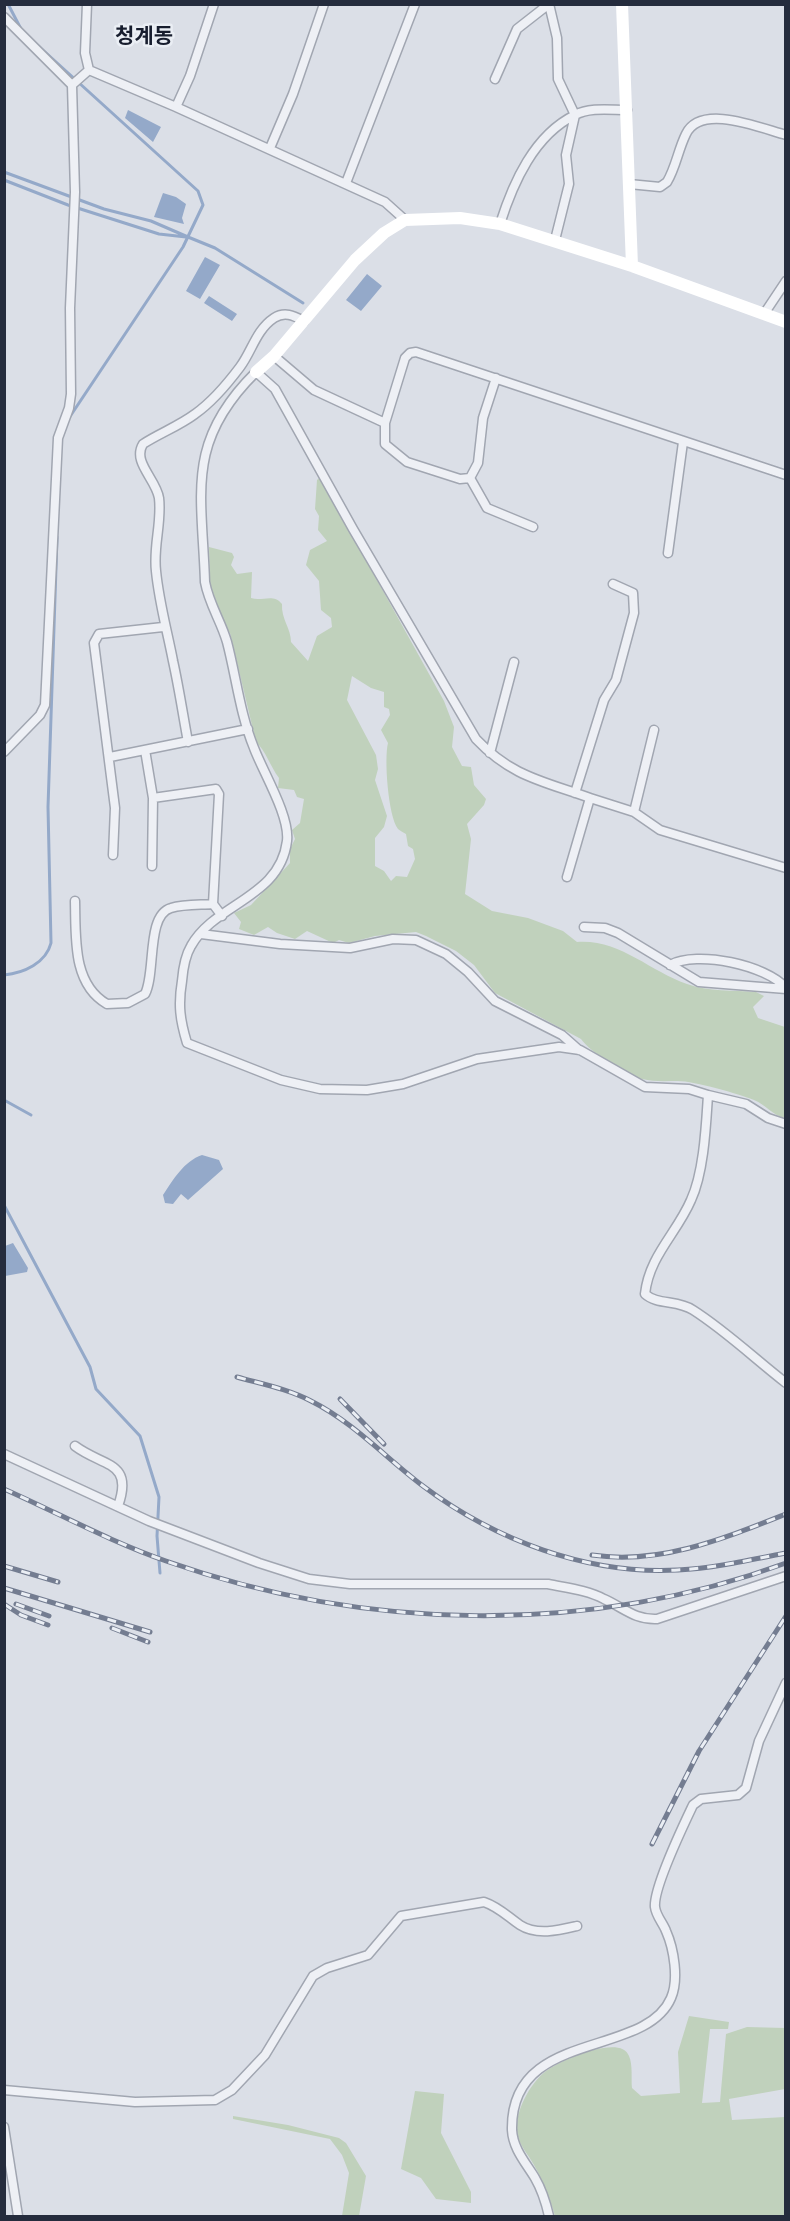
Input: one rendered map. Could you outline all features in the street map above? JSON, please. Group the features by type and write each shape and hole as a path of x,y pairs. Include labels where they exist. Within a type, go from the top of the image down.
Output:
{"street":[{"path":"87,4 85,52 89,70"},
{"path":"176,107 190,76 214,4"},
{"path":"270,148 293,94 324,4"},
{"path":"346,183 415,4"},
{"path":"495,79 517,29 549,4 557,38 558,79 575,115 566,155 569,184 555,240"},
{"path":"622,4 632,266"},
{"path":"4,17 76,82"},
{"path":"4,752 40,715 45,705 58,438 69,408 71,394 70,308 75,209 76,82 89,70"},
{"path":"89,70 346,183 385,202 405,220"},
{"path":"500,224 517,178 544,139 575,115 591,110 627,110"},
{"path":"629,184 660,187 667,182 686,134 692,125 708,118 738,122 786,135"},
{"path":"580,1050 559,1047 477,1059 403,1084 367,1090 320,1089 281,1080 187,1043 178,1014 184,966 191,946 222,916 248,900 269,880 284,855 287,839 280,812 248,729 226,640 208,597 201,482 206,444 233,395 274,356 355,260 384,233 405,220 460,218 500,224 632,266 786,322"},
{"path":"764,314 786,281"},
{"path":"188,742 173,659 163,627 155,568 160,529 158,493 139,458 139,451 143,444 196,413 207,403 240,367 258,334 271,320 284,314 293,315 304,321"},
{"path":"470,478 460,479 407,462 385,444 385,423 405,358 410,353 416,352 786,475"},
{"path":"274,356 314,390 385,423"},
{"path":"256,372 275,389 476,739 490,753 518,773 634,812 660,830 786,868"},
{"path":"470,478 478,463 483,418 496,378"},
{"path":"668,553 683,442"},
{"path":"470,478 487,508 533,527"},
{"path":"575,793 603,700 616,680 634,613 633,593 613,584"},
{"path":"113,855 115,808 94,643 99,634 163,627"},
{"path":"490,753 514,662"},
{"path":"110,757 248,729"},
{"path":"634,812 643,764 654,730"},
{"path":"145,750 153,798 152,866"},
{"path":"153,798 216,789 219,794 213,904 222,916"},
{"path":"567,877 590,798"},
{"path":"75,901 77,956 89,991 106,1004 116,1005 136,1000 145,994 149,985 153,938 161,915 169,908 213,904"},
{"path":"584,927 605,928 618,933 699,982 786,988"},
{"path":"201,934 280,944 350,948 393,939 416,940 446,954 468,972 495,1001 562,1035 580,1050 645,1087 689,1089 746,1104 768,1118 786,1124"},
{"path":"670,965 688,959 721,961 766,972 778,979 786,988"},
{"path":"708,1095 699,1170 692,1199 659,1251 645,1294 651,1300 671,1302 692,1309 786,1383"},
{"path":"75,1446 108,1463 121,1474 124,1486 118,1506"},
{"path":"4,1454 149,1521 259,1563 309,1579 350,1584 548,1584 580,1590 605,1599 643,1620 657,1619 786,1575"},
{"path":"549,2217 536,2179 514,2143 513,2117 519,2095 532,2075 544,2067 592,2043 636,2031 666,2006 674,1986 675,1974 670,1942 655,1904 661,1883 693,1805 701,1799 738,1795 746,1788 759,1741 786,1683"},
{"path":"4,2090 135,2102 215,2100 232,2090 265,2055 313,1976 327,1968 368,1954 401,1916 484,1902 494,1905 522,1927 537,1931 577,1926"},
{"path":"4,2127 18,2217"}],"green space":[{"path":"320,477 444,701 454,727 452,747 462,766 471,767 474,785 486,799 484,805 467,824 471,839 465,894 492,911 528,918 563,931 577,942 607,945 695,987 756,992 764,996 753,1007 758,1018 785,1027 785,1118 776,1115 754,1100 728,1091 685,1082 646,1080 627,1073 600,1056 581,1039 495,993 474,965 456,951 416,932 375,936 349,943 339,940 333,943 307,931 295,939 277,933 268,927 254,935 239,929 241,922 234,913 251,905 290,863 290,849 295,839 292,830 300,823 304,799 297,797 294,790 278,788 279,778 256,742 230,633 217,611 217,603 210,585 209,547 232,553 234,557 231,565 237,574 252,572 251,598 271,598 282,604 291,642 308,661 317,636 332,627 331,618 321,610 319,581 306,565 310,550 327,541 318,530 319,516 315,509 317,480","holes":["352,676 371,688 384,692 384,707 389,709 390,715 381,730 388,743 389,800 398,829 406,834 408,846 413,849 415,859 407,877 396,876 391,881 384,871 375,866 375,838 384,827 387,816 375,780 378,769 376,755 347,700"]},
{"path":"689,2016 729,2022 728,2029 710,2029 702,2103 720,2102 726,2034 747,2027 785,2028 785,2089 729,2099 732,2120 785,2117 785,2216 555,2216 540,2177 517,2133 518,2117 524,2099 534,2083 546,2071 563,2061 589,2051 614,2047 624,2050 629,2056 632,2088 641,2096 680,2093 678,2052"},
{"path":"415,2091 444,2094 441,2133 471,2192 471,2203 436,2199 421,2178 401,2169"},
{"path":"233,2116 288,2125 339,2138 346,2143 366,2176 359,2216 342,2216 349,2173 342,2155 330,2139 233,2119"}],"water":[{"path":"128,110 161,127 153,142 125,118"},
{"path":"163,193 176,197 186,204 182,218 184,224 154,217"},
{"path":"205,257 220,265 200,299 186,291"},
{"path":"367,274 382,286 361,311 346,300"},
{"path":"209,296 237,314 232,321 204,303"},
{"path":"202,1155 219,1160 223,1169 188,1200 181,1194 173,1204 165,1203 163,1195 175,1177 184,1166"},
{"path":"13,1243 28,1268 27,1272 5,1276 5,1246"}],"waterway":[{"path":"8,4 21,29"},
{"path":"34,42 198,191 203,205 183,247 69,418"},
{"path":"4,172 104,209 151,221 215,248 303,303"},
{"path":"4,180 68,205 159,234 186,237"},
{"path":"4,975 33,966 44,956 51,943 48,807 57,537"},
{"path":"4,1100 31,1115"},
{"path":"4,1205 90,1367 96,1389 140,1436 159,1497 157,1536 160,1573"}],"railway":[{"path":"237,1377 275,1387 311,1401 341,1419 423,1486 451,1505 480,1523 543,1550 610,1567 644,1570 705,1567 786,1553"},
{"path":"340,1399 384,1444"},
{"path":"4,1489 105,1536 166,1561 242,1584 319,1601 397,1612 476,1616 555,1613 633,1603 710,1587 786,1563"},
{"path":"592,1555 642,1556 691,1548 786,1514"},
{"path":"4,1566 58,1582"},
{"path":"4,1588 150,1632"},
{"path":"4,1604 21,1615 48,1625"},
{"path":"16,1604 49,1616"},
{"path":"652,1844 699,1751 786,1616"},
{"path":"112,1628 148,1642"}],"district":[{"name":"청계동","path":"144,38"}]}
